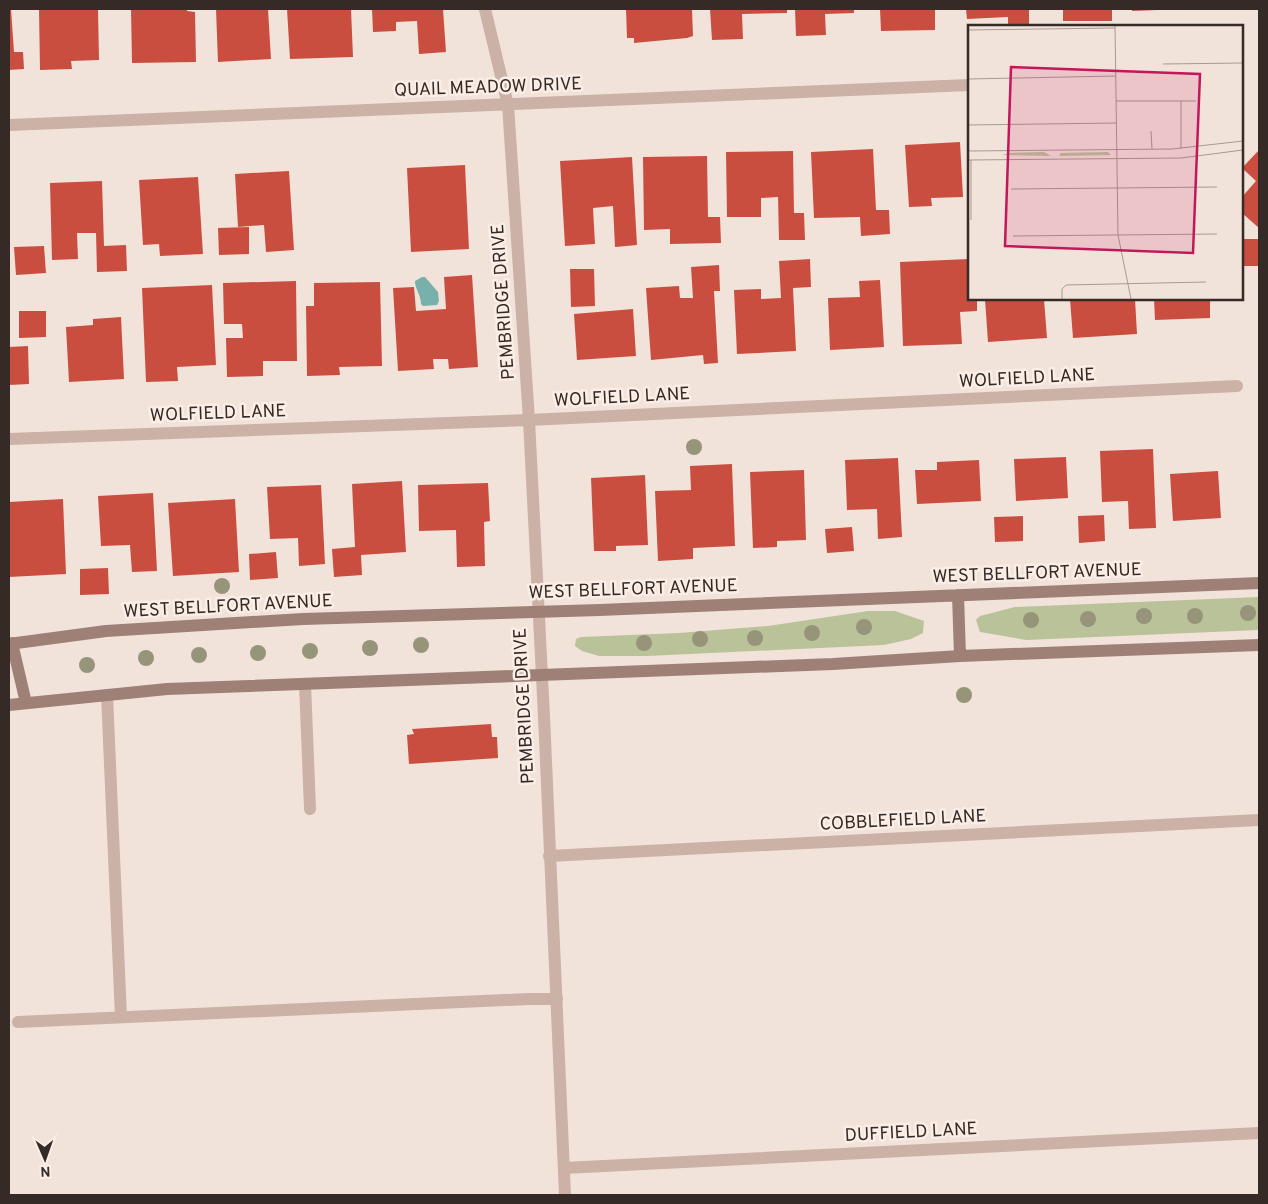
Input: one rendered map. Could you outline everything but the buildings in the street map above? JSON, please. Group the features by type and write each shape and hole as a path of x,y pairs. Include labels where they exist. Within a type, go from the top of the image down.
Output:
{"main road":[{"name":"WEST BELLFORT AVENUE","path":"10,644 106,631 283,620 600,610 1259,583"},
{"path":"958,595 960,656"},
{"path":"10,644 26,703"},
{"path":"9,705 167,689 1259,645"}],"street":[{"name":"PEMBRIDGE DRIVE","path":"486,9 508,105 529,420 565,1195"},
{"name":"QUAIL MEADOW DRIVE","path":"9,125 968,85"},
{"name":"WOLFIELD LANE","path":"9,439 529,420 1237,386"},
{"path":"305,684 310,809"},
{"path":"107,695 121,1017"},
{"name":"COBBLEFIELD LANE","path":"549,856 1259,820"},
{"path":"18,1022 556,999"},
{"name":"DUFFIELD LANE","path":"564,1168 1259,1132"}],"green space":[{"path":"1259,597 1259,630 1026,640 980,632 976,620 980,616 1015,607"},
{"path":"868,611 895,611 924,621 923,633 911,639 884,645 647,656 599,656 582,651 575,646 576,639 581,637 679,633 768,626"}],"water":[{"path":"425,277 438,292 439,301 437,305 423,306 421,304 415,281"}]}
